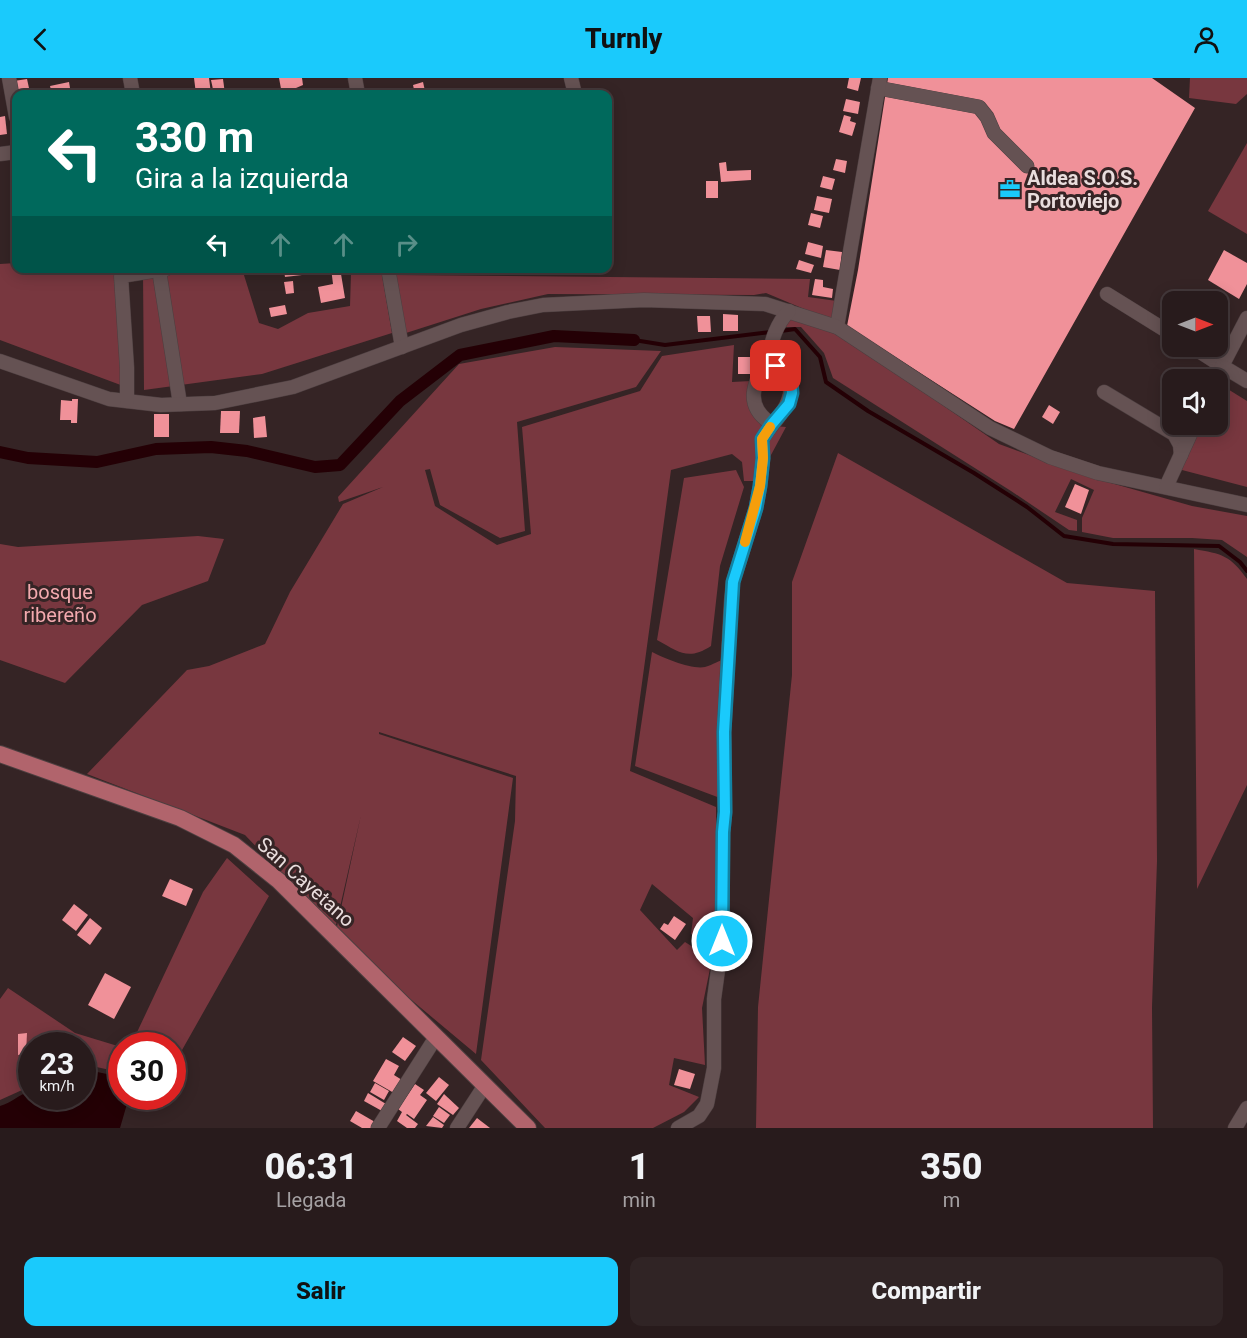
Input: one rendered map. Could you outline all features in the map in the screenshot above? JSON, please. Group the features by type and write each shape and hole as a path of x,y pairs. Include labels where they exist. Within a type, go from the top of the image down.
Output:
{"main road":[{"name":"San Cayetano","path":"0,754 180,818 234,845 279,881 528,1128"}],"street":[{"path":"9,78 12,95"},
{"path":"837,327 879,83 979,107 987,117 994,133 1028,166"},
{"path":"127,401 121,276 139,273"},
{"path":"163,273 180,404"},
{"path":"389,273 402,347"},
{"path":"1107,294 1162,328"},
{"path":"0,361 109,399 161,405 215,403 294,387 461,325 543,305 644,300 765,304 837,327 990,428 1050,457 1098,472 1247,505"},
{"path":"772,424 762,418 754,399 753,388 768,357 772,339 781,319 789,311"},
{"path":"1221,369 1247,318"},
{"path":"678,1128 699,1116 707,1104 714,1068 714,999 722,941 724,732 733,582 756,508 763,458 762,439 789,404 792,393 791,380 768,357"},
{"path":"1208,357 1247,381"},
{"path":"1104,392 1174,434 1180,445 1181,455"},
{"path":"1166,487 1190,435"},
{"path":"378,1128 436,1037"},
{"path":"456,1128 484,1085"},
{"path":"1235,1128 1247,1108"}],"green space":[{"path":"1190,78 1247,78 1247,94 1236,104 1189,98"},
{"path":"1247,143 1247,234 1208,211"},
{"path":"12,263 12,273 115,273 126,387 0,340 0,264"},
{"path":"243,273 259,323 278,329 308,313 350,306 351,273 382,273 392,333 262,374 144,390 143,274"},
{"path":"395,275 810,279 808,297 837,301 835,322 766,293 754,295 548,294 481,309 406,333"},
{"path":"792,314 837,332 999,444 1090,477 1192,506 1247,516 1247,557 1222,540 1113,538 1082,532 1082,518 1094,490 1071,479 1055,512 1077,520 1077,531 1069,530 833,378 824,353 801,327 784,327"},
{"path":"734,345 732,382 751,381 754,402 762,425 786,427 757,481 744,481 742,462 732,454 671,470 630,771 716,807 717,952 691,934 693,918 652,884 640,910 677,950 685,942 712,959 702,1008 705,1065 674,1058 669,1085 699,1097 684,1112 653,1128 545,1128 481,1060 515,821 516,776 379,732 379,734 513,778 476,1054 335,936 361,815 335,929 245,835 87,774 187,670 209,666 265,644 290,592 343,504 383,487 339,502 338,497 459,364 555,347 661,351 636,387 517,422 525,531 500,538 440,505 430,469 425,470 435,506 497,545 531,534 522,427 640,391 662,356"},
{"path":"1228,389 1247,401 1247,487 1182,470 1183,435 1228,435"},
{"path":"838,453 1067,583 1155,591 1157,861 1152,1007 1153,1128 756,1128 758,1007 792,675 792,582"},
{"path":"736,470 744,487 720,566 711,646 696,653 684,653 657,640 684,478"},
{"name":"bosque ribereño","path":"198,536 224,539 208,581 142,605 65,683 0,660 0,544 18,547"},
{"path":"1194,549 1225,557 1247,579 1247,785 1197,889"},
{"path":"652,652 693,667 708,666 728,659 720,798 635,766"},
{"path":"227,858 269,896 186,1043 186,1032 137,1032 203,892"},
{"path":"8,988 74,1032 18,1032 18,1092 0,1100 0,999"},
{"path":"96,1039 108,1043 108,1070 96,1067"}],"shaded area":[{"path":"96,1072 108,1074 108,1110 125,1110 120,1128 0,1128 0,1106 18,1097 18,1110 96,1110"}],"building":[{"path":"194,78 209,78 210,90 196,90"},
{"path":"279,78 302,78 303,85 291,90 281,90"},
{"path":"849,78 861,78 858,91 847,88"},
{"name":"Aldea S.O.S. Portoviejo","path":"888,78 1152,78 1195,108 1014,429 995,421 847,326"},
{"path":"27,79 29,88 15,90 14,81"},
{"path":"223,79 224,90 213,90 211,80"},
{"path":"69,82 70,90 51,90 50,86"},
{"path":"423,82 425,90 414,90 413,85"},
{"path":"846,99 860,102 858,114 843,111"},
{"path":"844,115 851,117 850,121 856,123 852,136 839,132"},
{"path":"5,116 7,134 0,135 0,117"},
{"path":"836,159 847,161 845,173 833,170"},
{"path":"726,162 727,171 751,170 751,180 721,182 719,163"},
{"path":"823,176 835,179 832,190 820,187"},
{"path":"706,181 718,181 718,198 706,198"},
{"path":"817,196 832,199 829,213 814,210"},
{"path":"811,213 823,216 820,228 808,225"},
{"path":"808,242 823,246 821,258 805,254"},
{"path":"826,250 842,252 840,270 823,267"},
{"path":"1224,250 1247,263 1247,284 1239,299 1208,280"},
{"path":"799,260 814,265 811,273 796,269"},
{"path":"284,273 302,273 302,275 285,277"},
{"path":"332,273 341,273 345,298 321,303 318,287 333,284"},
{"path":"815,279 823,280 823,287 833,289 832,298 812,295"},
{"path":"293,281 294,293 286,294 284,282"},
{"path":"285,305 287,314 271,317 269,308"},
{"path":"723,314 738,315 738,331 723,331"},
{"path":"697,316 710,316 711,332 698,332"},
{"path":"738,357 755,357 755,374 738,374"},
{"path":"72,399 78,399 77,423 71,423 71,420 60,420 61,400 72,401"},
{"path":"1049,405 1060,412 1053,424 1042,417"},
{"path":"221,411 240,411 239,433 220,433"},
{"path":"154,414 169,414 169,437 154,437"},
{"path":"265,416 267,437 254,438 253,418"},
{"path":"1075,484 1089,490 1081,514 1065,507"},
{"path":"170,879 193,889 186,906 162,896"},
{"path":"74,904 88,915 76,931 62,920"},
{"path":"674,916 686,924 675,940 660,929 664,923 668,925"},
{"path":"90,918 102,928 90,945 77,935"},
{"path":"105,973 131,987 114,1019 88,1005"},
{"path":"403,1037 416,1046 405,1061 392,1052"},
{"path":"386,1059 399,1066 394,1075 402,1080 394,1093 373,1081"},
{"path":"679,1069 695,1074 690,1089 674,1085"},
{"path":"439,1077 449,1085 436,1101 426,1093"},
{"path":"375,1083 389,1091 384,1100 370,1092"},
{"path":"415,1084 424,1090 420,1095 427,1100 414,1119 406,1115 418,1124 415,1128 407,1128 397,1121 402,1112 398,1109"},
{"path":"368,1093 386,1104 382,1111 364,1101"},
{"path":"444,1094 459,1108 453,1115 437,1104"},
{"path":"439,1107 450,1115 444,1123 433,1116"},
{"path":"356,1111 375,1122 371,1128 362,1128 350,1121"},
{"path":"433,1117 444,1125 442,1128 426,1126"},
{"path":"477,1118 490,1128 469,1128"}],"waterway":[{"path":"781,331 795,329 820,357 826,382 868,411 1027,507 1064,536 1113,544 1219,546 1240,562 1247,571"},
{"path":"634,340 665,345 771,332"},
{"path":"0,452 28,458 97,462 156,449 211,447 247,451 315,467 340,465 400,401 460,355 554,336 634,340"}],"slow traffic":[{"path":"745,542 756,508 760,486 763,458 762,439 770,427"}],"place":[{"name":"Aldea S.O.S. Portoviejo","path":"1010,189"}],"route":[{"path":"722,941 724,732 733,582 756,508 763,458 762,439 789,404 792,393 791,380 776,366"}]}
